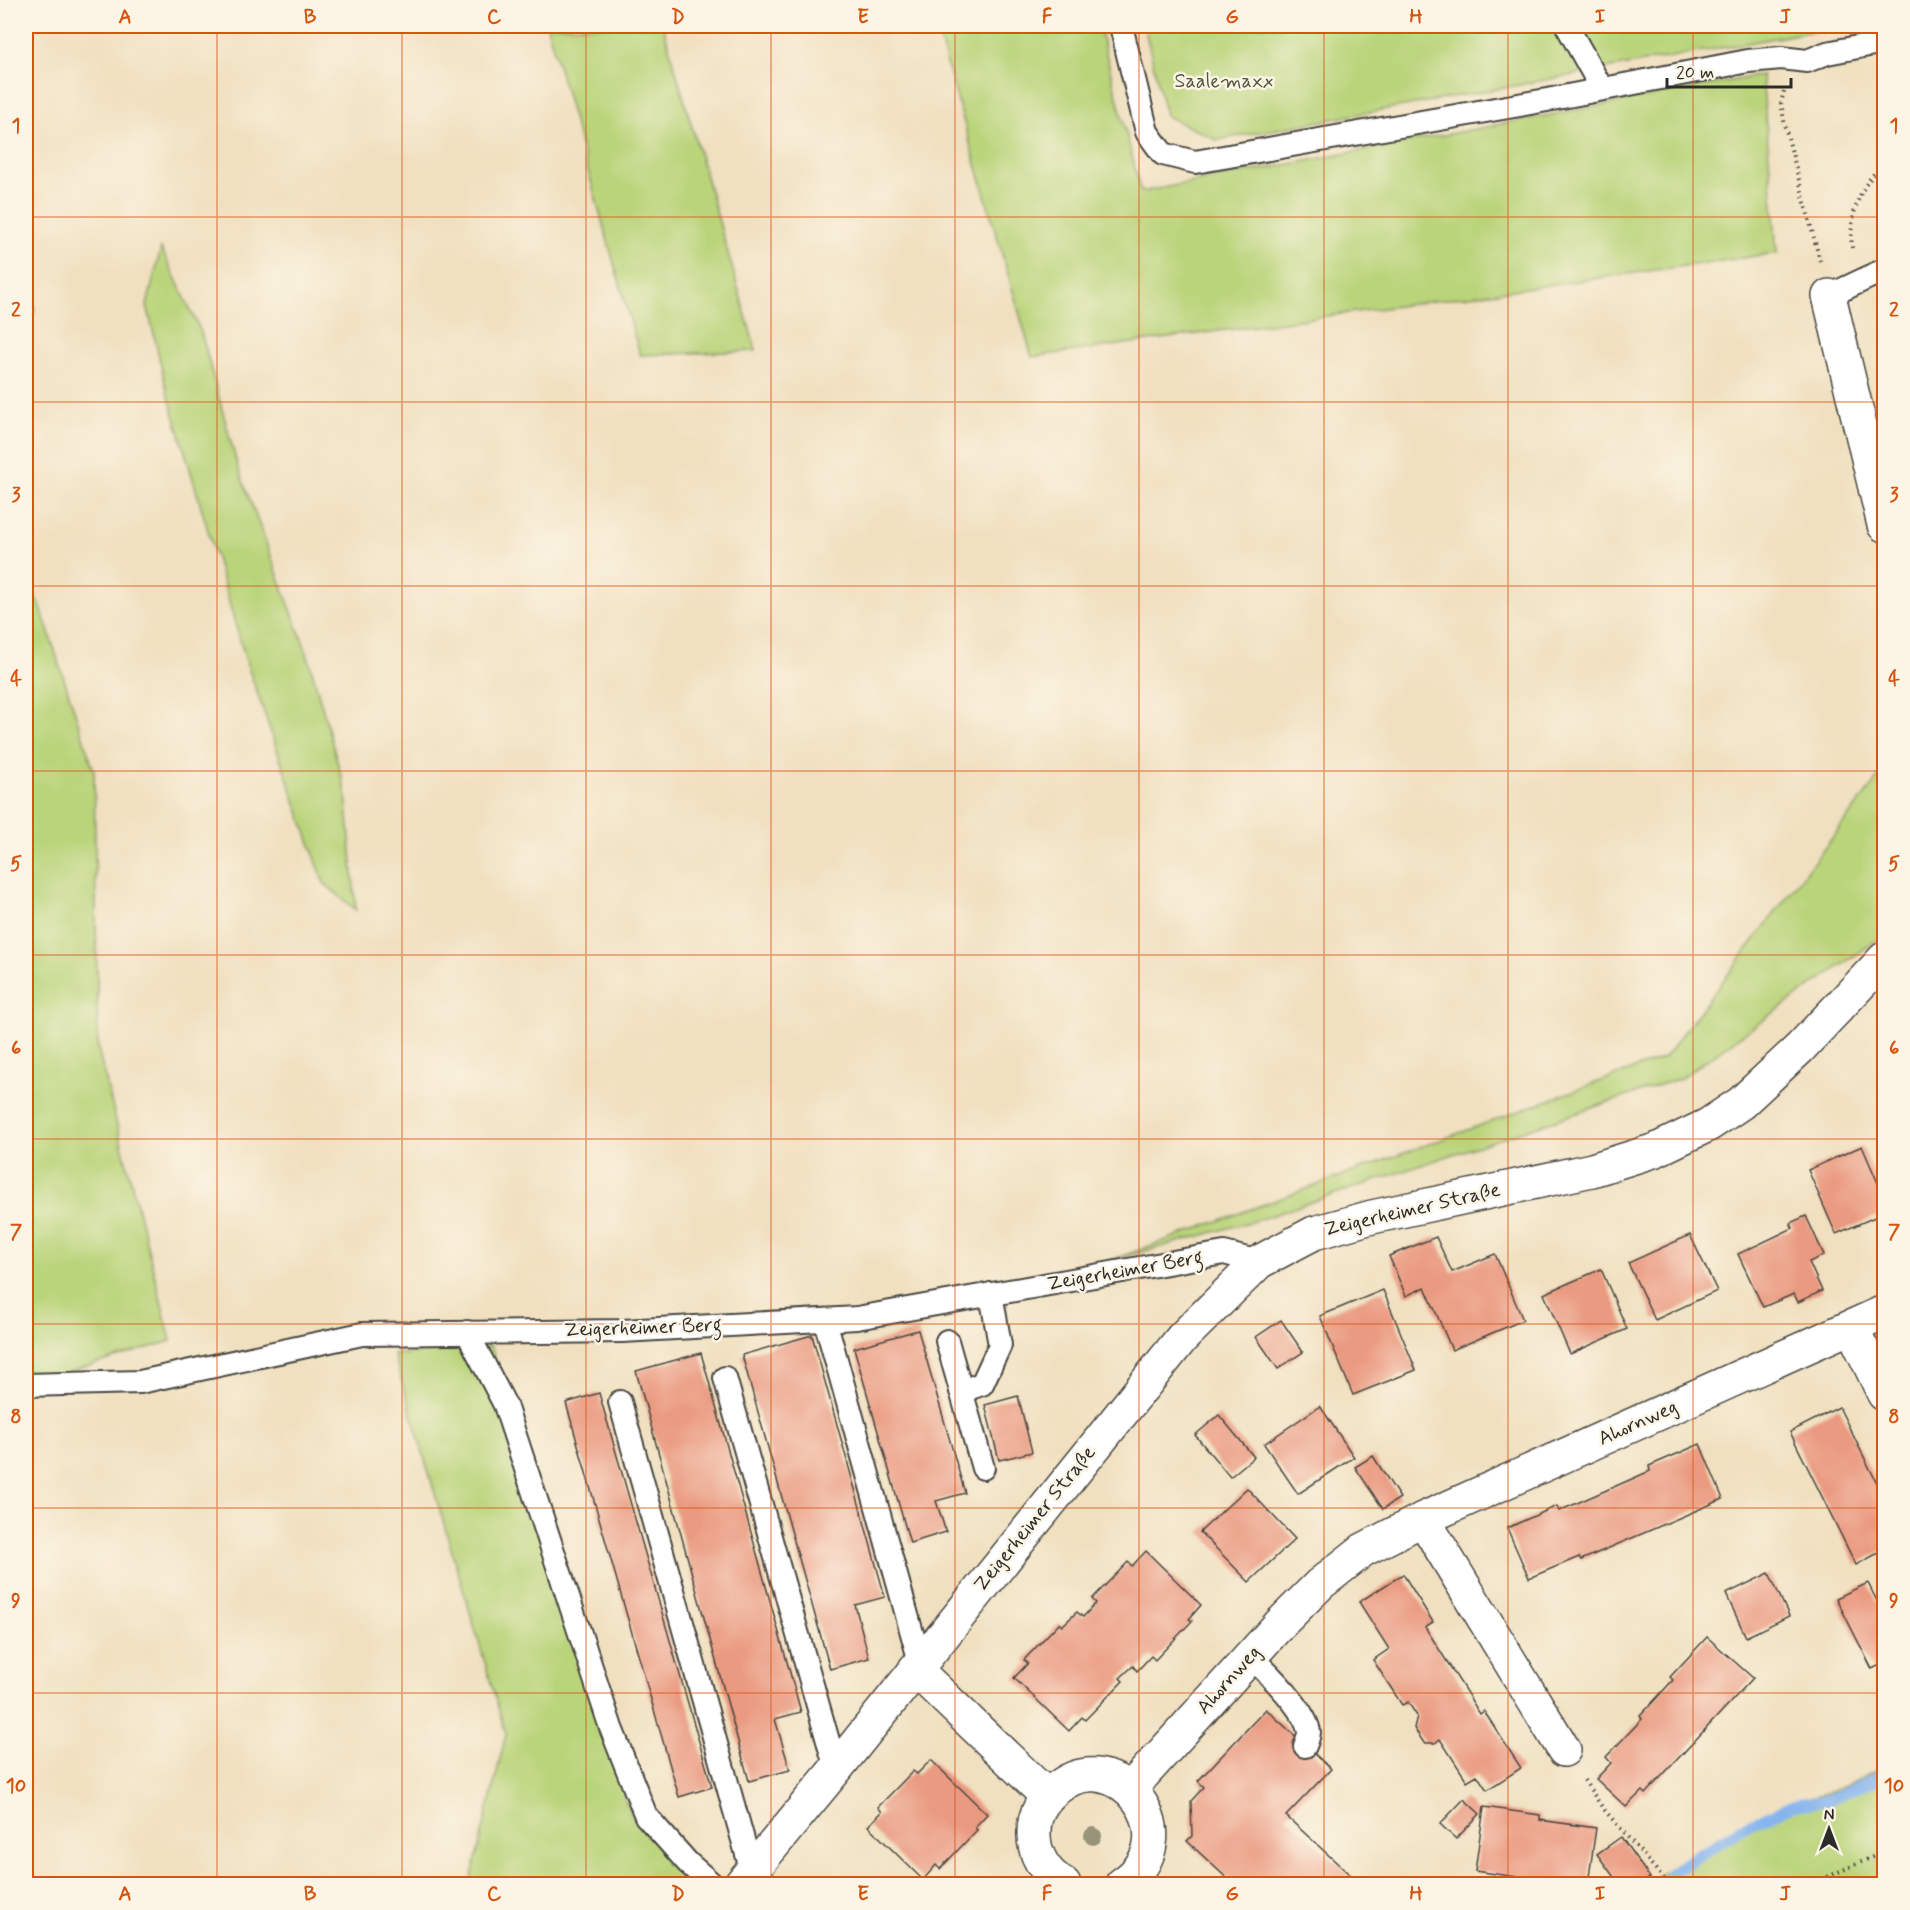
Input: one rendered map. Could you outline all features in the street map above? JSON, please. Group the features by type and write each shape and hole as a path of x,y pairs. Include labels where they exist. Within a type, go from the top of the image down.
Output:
{"street":[{"path":"1829,296 1884,525"},
{"name":"Zeigerheimer Straße","path":"746,1878 1182,1338 1259,1262 1314,1233 1372,1217 1592,1170 1656,1150 1708,1125 1741,1103 1800,1048 1884,959"},
{"name":"Ahornweg","path":"1130,1789 1320,1584 1363,1551 1423,1519 1884,1312"},
{"path":"1852,1328 1884,1394"},
{"path":"1423,1519 1564,1750"},
{"path":"918,1665 1047,1796"},
{"path":"1059,1883 1044,1868 1036,1850 1034,1832 1037,1813 1047,1796 1061,1785 1078,1777 1096,1776 1114,1780 1130,1789 1142,1803 1150,1820 1151,1839 1147,1857 1135,1881"}],"lane":[{"path":"1121,26 1147,132 1163,154 1195,162 1748,61 1781,58 1807,61 1827,53 1884,42"},
{"path":"1567,26 1602,89"},
{"path":"1829,296 1884,270"},
{"name":"Zeigerheimer Berg","path":"26,1385 140,1382 362,1334 621,1331 857,1318 1224,1253 1259,1262"},
{"path":"961,1392 982,1384 1000,1345 991,1294"},
{"path":"825,1320 918,1665"},
{"path":"467,1332 505,1405 611,1728 646,1816 688,1863 712,1884"},
{"path":"946,1341 983,1468"},
{"path":"725,1378 836,1768"},
{"path":"620,1402 746,1878"},
{"path":"1251,1657 1279,1683 1305,1721 1309,1733 1305,1746"}],"path":[{"path":"1807,61 1794,71 1786,85 1781,103 1829,296"},
{"path":"1829,296 1853,257 1851,234 1855,206 1873,173 1884,164"},
{"path":"1564,1750 1602,1807 1664,1879 1672,1884"},
{"path":"1811,1884 1884,1852"}],"green space":[{"path":"547,26 663,26 756,351 640,355"},
{"path":"936,26 1099,26 1141,192 1762,75 1777,253 1032,357"},
{"name":"Saalemaxx","path":"1144,26 1841,26 1217,140 1166,116"},
{"path":"161,248 201,332 238,468 307,653 346,793 356,910 324,883 247,664 166,387 147,305"},
{"path":"26,258 35,309 28,333 26,331"},
{"path":"26,579 41,608 94,771 98,1049 171,1341 26,1385"},
{"path":"1884,770 1884,935 1681,1078 1261,1219 1106,1262 1664,1058"},
{"path":"491,1346 629,1812 690,1884 470,1884 506,1734 394,1355"},
{"path":"1884,1768 1884,1884 1644,1884 1759,1816 1800,1800 1830,1792"}],"building":[{"path":"1862,1146 1884,1197 1884,1213 1836,1234 1808,1170"},
{"path":"1806,1216 1824,1255 1809,1262 1822,1291 1798,1302 1794,1294 1763,1307 1738,1254 1793,1228 1790,1223"},
{"path":"1690,1235 1717,1291 1655,1320 1628,1263"},
{"path":"1436,1237 1452,1272 1495,1254 1523,1320 1452,1350 1425,1287 1406,1296 1389,1256"},
{"path":"1601,1269 1627,1329 1570,1354 1544,1294"},
{"path":"1383,1290 1416,1370 1353,1395 1320,1316"},
{"path":"1281,1320 1303,1352 1278,1369 1256,1337"},
{"path":"918,1330 965,1493 936,1501 946,1532 910,1543 854,1348"},
{"path":"812,1335 885,1597 855,1605 869,1658 830,1669 742,1355"},
{"path":"701,1353 801,1712 775,1719 790,1770 749,1781 636,1371"},
{"path":"599,1393 712,1787 679,1797 566,1403"},
{"path":"1018,1396 1032,1452 999,1460 985,1405"},
{"path":"1320,1406 1354,1457 1298,1494 1264,1444"},
{"path":"1839,1407 1884,1497 1884,1550 1856,1565 1790,1432"},
{"path":"1219,1415 1254,1457 1230,1477 1195,1435"},
{"path":"1700,1444 1723,1499 1581,1560 1579,1557 1529,1578 1507,1528 1557,1506 1559,1511 1650,1471 1649,1466"},
{"path":"1373,1456 1400,1498 1383,1509 1355,1467"},
{"path":"1247,1488 1295,1539 1249,1582 1200,1532"},
{"path":"1146,1551 1201,1605 1189,1619 1192,1621 1155,1660 1151,1656 1137,1671 1133,1666 1120,1678 1123,1681 1085,1720 1082,1717 1069,1731 1014,1678 1028,1663 1024,1660 1059,1623 1062,1626 1077,1612 1083,1617 1096,1603 1092,1599 1128,1562 1132,1566"},
{"path":"1769,1573 1789,1616 1746,1637 1726,1594"},
{"path":"1403,1574 1433,1622 1425,1627 1480,1714 1484,1711 1521,1768 1487,1790 1477,1775 1467,1781 1440,1739 1435,1743 1424,1743 1414,1728 1417,1716 1408,1702 1402,1705 1373,1660 1389,1649 1359,1602"},
{"path":"1868,1583 1878,1603 1884,1600 1884,1663 1872,1669 1836,1598"},
{"path":"1707,1637 1753,1678 1645,1794 1642,1791 1626,1807 1596,1779 1611,1763 1606,1757 1642,1719 1640,1716 1673,1680 1670,1677"},
{"path":"1266,1709 1331,1769 1286,1816 1360,1884 1233,1884 1187,1841 1192,1836 1191,1801 1204,1787 1198,1781"},
{"path":"931,1760 987,1814 975,1827 977,1830 940,1869 936,1865 923,1880 868,1826 882,1812 878,1807 913,1771 917,1774"},
{"path":"1464,1799 1480,1814 1456,1839 1440,1824"},
{"path":"1484,1807 1540,1815 1540,1820 1596,1828 1588,1884 1567,1884 1475,1871"},
{"path":"1621,1837 1650,1878 1640,1884 1619,1884 1597,1854"}],"waterway":[{"path":"1670,1873 1748,1825 1794,1805 1829,1800 1884,1775"}]}
